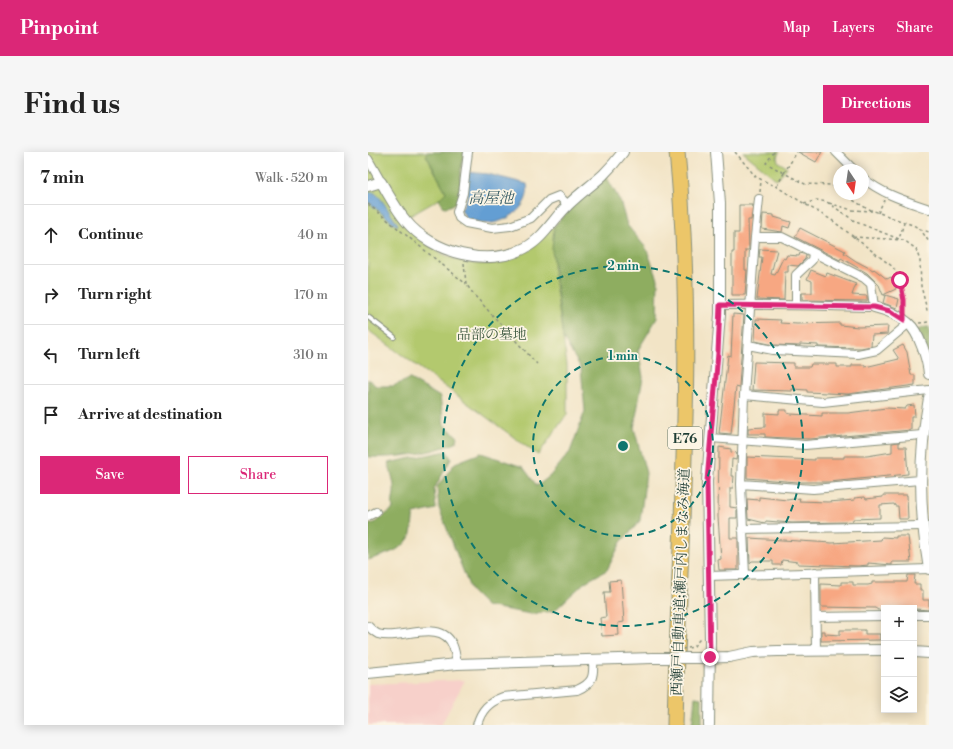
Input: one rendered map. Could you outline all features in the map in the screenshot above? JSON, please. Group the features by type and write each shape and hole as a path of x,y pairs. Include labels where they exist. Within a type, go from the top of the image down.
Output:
{"highway":[{"name":"西瀬戸自動車道;瀬戸内しまなみ海道","path":"675,725 687,388 686,288 677,152"}],"street":[{"path":"468,152 462,193 457,212 459,218 466,223 492,228 510,226 531,218 549,200 559,196 568,205"},
{"path":"709,725 710,657 707,481 718,353 720,305 720,203 716,152"},
{"path":"836,152 848,164"},
{"path":"368,159 406,221 419,233 447,250 463,255 488,256 506,254 526,248 544,232 568,205 604,174 618,154"},
{"path":"368,186 381,182"},
{"path":"869,183 887,193 929,209"},
{"path":"745,576 741,484 744,439 744,395 759,200"},
{"path":"755,237 782,237 864,278 871,284 874,307"},
{"path":"796,305 796,275 812,260 813,253"},
{"path":"720,305 874,307 890,311 906,322 918,338 928,362 929,374"},
{"path":"748,345 773,350 858,354 877,350 906,322"},
{"path":"744,395 823,402 929,390"},
{"path":"709,576 929,569 922,526 920,480 922,435 929,398"},
{"path":"710,438 744,439 805,445 922,435"},
{"path":"741,484 813,489 920,480"},
{"path":"742,529 922,526"},
{"path":"815,572 816,651"},
{"path":"917,615 929,615"},
{"path":"816,618 881,616"},
{"path":"369,628 377,634 389,636 435,631 444,635 453,645 457,664"},
{"path":"368,673 457,664 729,657 753,652 881,650"},
{"path":"917,652 929,653"},
{"path":"477,725 483,709 492,701 503,697 576,690 587,686 592,678 593,660"}],"lane":[{"path":"368,317 394,337"}],"path":[{"path":"735,152 756,177 777,187 804,204 853,237 893,267 900,280 906,322"},
{"path":"774,152 766,163 805,184 833,186"},
{"path":"777,187 797,152"},
{"path":"759,200 761,180"},
{"path":"878,213 887,193"},
{"path":"804,204 817,200 852,210 874,211"},
{"path":"854,200 878,213 929,232"},
{"path":"828,203 856,222 904,240 916,249 920,261 922,292 926,310 929,310"},
{"path":"368,204 466,284 475,296 537,364"},
{"path":"899,239 904,222"},
{"path":"918,228 929,242"},
{"path":"853,237 899,239"},
{"path":"463,255 466,284"},
{"path":"679,649 693,647 700,639"}],"shaded area":[{"path":"465,680 441,725 368,725 368,684"}],"green space":[{"name":"品部の墓地","path":"368,152 427,152 426,155 446,192 443,197 401,221 424,242 450,257 464,262 479,264 494,263 510,259 554,226 553,270 567,365 567,414 538,455 368,330"},
{"path":"427,152 465,152 461,168 461,189 459,199 451,206 444,207 439,199 446,192 426,155"},
{"path":"743,152 779,152 777,157 778,162 787,167 777,180"},
{"path":"606,176 620,201 627,225 646,248 658,279 657,318 638,350 643,377 634,428 646,473 640,521 621,542 607,570 585,582 554,611 531,614 486,606 471,591 439,508 437,487 455,463 481,453 523,467 537,486 550,476 570,452 585,411 581,368 563,338 552,250 554,226 570,208"},
{"path":"929,327 929,357 917,330"},
{"path":"368,379 376,386 393,386 410,379 440,397 444,425 458,437 456,443 434,450 413,454 391,457 368,457"},
{"path":"447,451 451,459 434,489 436,509 414,514 410,536 406,543 401,547 368,560 368,525 374,523 393,509 394,485 388,463"},
{"path":"695,697 702,698 702,725 692,725"}],"water":[{"name":"高屋池","path":"467,172 488,174 527,184 525,201 514,214 499,222 482,223 467,219 461,210 468,196"},
{"path":"373,192 383,202 398,224 397,226 368,202 368,193"}],"building":[{"path":"798,152 822,152 816,162"},
{"path":"739,205 753,205 751,220 748,220 749,250 745,250 745,270 747,270 745,295 732,295 732,252 734,252 734,233 739,233"},
{"path":"763,214 774,215 774,217 791,222 789,228 783,226 782,232 762,229"},
{"path":"800,228 845,251 844,253 856,261 873,270 874,269 887,279 891,277 896,289 883,295 879,285 867,273 841,258 840,260 795,237"},
{"path":"760,249 777,250 771,274 775,275 783,258 785,259 787,255 799,256 800,253 806,255 805,259 798,266 788,265 788,272 785,272 784,300 757,299 762,257 759,257"},
{"path":"811,270 826,276 827,273 856,284 852,295 867,296 867,301 802,300 802,293 812,293 812,281 807,279"},
{"path":"885,295 899,299 897,308 883,303"},
{"path":"733,314 744,315 739,388 736,387 731,434 719,433 728,355 731,356"},
{"path":"756,319 781,320 780,323 797,324 840,323 840,325 858,327 888,326 887,334 872,335 871,346 861,348 818,347 818,345 800,344 800,346 774,345 755,341"},
{"path":"903,345 907,352 911,375 915,375 915,385 848,394 807,392 807,390 792,389 792,391 752,390 754,362 794,363 794,367 810,367 811,364 837,364 837,367 865,365 865,367 899,359 893,350"},
{"path":"914,405 915,416 911,416 911,430 810,439 765,437 765,434 748,434 748,428 765,427 765,413 779,414 779,410 787,410 787,413 791,414 822,416 822,413 848,413 886,408 905,409 907,406"},
{"path":"899,442 899,447 906,447 908,474 829,482 798,482 747,478 747,457 815,460 815,458 867,456 892,452 892,443"},
{"path":"719,447 731,449 731,452 737,453 736,460 732,459 731,476 734,476 733,488 730,488 730,507 737,508 737,518 730,518 730,538 738,538 738,570 719,570 718,560 721,559 718,517"},
{"path":"883,495 907,495 908,519 899,519 898,506 895,506 894,504 880,505 880,518 853,519 852,522 792,523 766,521 765,523 748,519 747,499 759,500 759,497 787,500 800,498 799,501 828,502 855,500 854,498 865,497 866,499 883,497"},
{"path":"896,536 908,536 911,562 892,562 892,565 868,563 868,565 858,566 798,564 798,562 782,560 781,565 773,565 773,561 752,561 750,563 749,538 832,543 881,540 882,537 896,538"},
{"path":"908,575 915,575 914,584 920,584 920,590 923,590 923,600 929,600 929,610 917,609 917,605 881,605 881,609 878,610 875,608 821,607 821,584 841,585 841,582 853,582 853,585 868,585 872,584 872,582 907,582"},
{"path":"621,580 624,622 618,623 619,635 602,636 600,618 606,617 604,592 610,592 609,581"},
{"path":"840,630 865,630 865,634 880,634 880,640 821,641 821,631 825,631 825,634 840,635"}],"route":[{"path":"710,657 707,481 718,353 720,305 874,307 890,311 904,320 904,300 900,280"}]}
